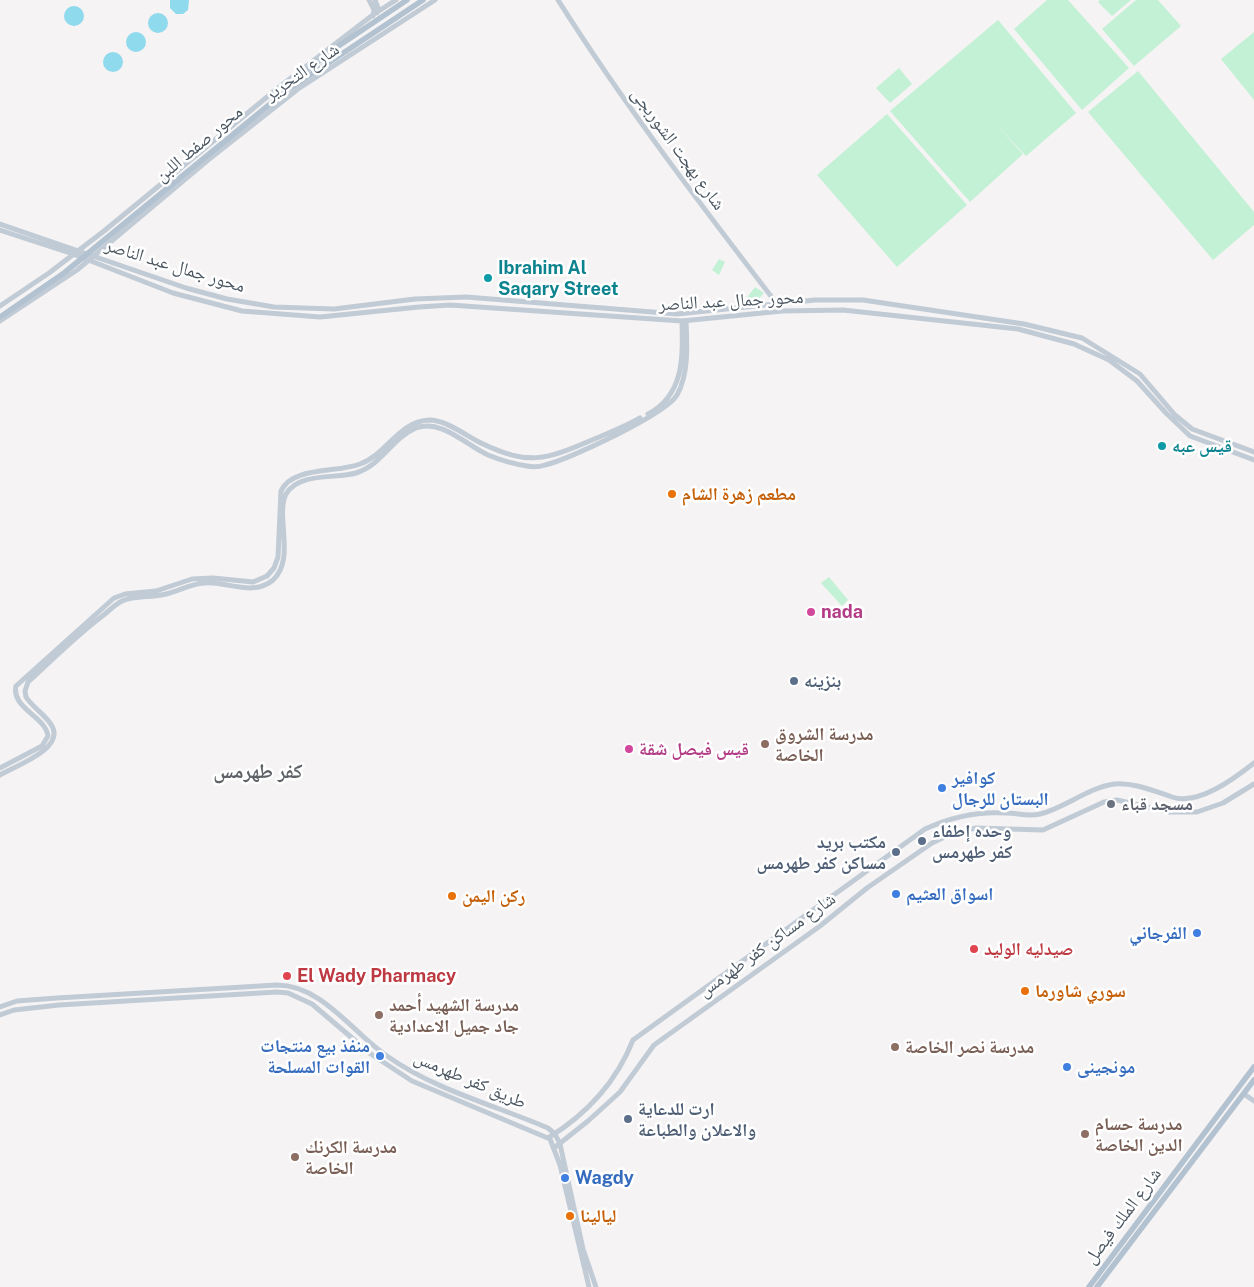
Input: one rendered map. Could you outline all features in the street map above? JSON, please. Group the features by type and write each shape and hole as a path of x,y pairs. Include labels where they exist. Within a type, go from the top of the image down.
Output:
{"main road":[{"path":"376,15 402,0"},
{"name":"محور صفط اللبن","path":"0,318 63,272 279,92 376,15 407,0"},
{"name":"محور صفط اللبن","path":"0,318 64,274 286,91 423,0"},
{"name":"شارع الملك فيصل","path":"1089,1287 1254,1067"},
{"name":"شارع الملك فيصل","path":"1097,1287 1254,1080"}],"street":[{"path":"369,0 376,15"},
{"path":"371,42 365,32 376,15 375,0"},
{"name":"شارع التحرير","path":"0,306 73,254 271,94 396,0"},
{"name":"شارع التحرير","path":"0,318 67,277 298,89 435,0"},
{"name":"شارع بهجت الشوربجى","path":"558,0 614,86 672,166 782,310"},
{"name":"محور جمال عبد الناصر","path":"0,224 186,288 227,299 274,307 334,309 415,299 466,297 677,314 815,300 863,300 1024,324 1082,338 1140,374 1175,415 1192,430 1254,452"},
{"name":"محور جمال عبد الناصر","path":"0,230 73,254 173,293 261,314 329,317 419,306 450,306 684,321 782,310 843,310 999,326 1074,344 1109,360 1131,376 1190,436 1254,460"},
{"path":"254,585 267,576 276,563 281,491 291,480 314,472 363,463 374,457 408,427 426,420 444,423 493,448 508,453 545,458 564,452 631,423 668,400 675,389 680,371 684,321"},
{"path":"0,775 46,750 54,741 54,729 30,703 25,691 28,682 120,596 156,591 192,579 213,578 254,585 271,581 282,565 284,500 294,486 314,479 350,474 368,468 403,436 414,429 427,425 442,429 485,453 528,466 541,466 557,461 633,426 671,403 678,392 683,376 686,348 684,321"},
{"path":"291,480 294,486"},
{"path":"0,768 42,746 48,736 46,729 25,708 15,691 18,684 102,613"},
{"path":"589,1287 554,1148 548,1138 583,1112 612,1081 624,1063 633,1040 909,840 938,823 979,813 1028,815 1042,813 1099,788 1113,784 1133,785 1184,799 1214,790 1254,763"},
{"name":"شارع مساكن كفر طهرمس","path":"554,1148 620,1092 654,1045 820,926 867,888 932,843 953,833 976,828 1043,830 1104,802 1117,800 1169,812 1196,812 1223,803 1254,784"},
{"name":"طريق كفر طهرمس","path":"0,1007 17,1001 57,998 288,986 321,1000 369,1042 402,1066 453,1091 548,1128 555,1134"},
{"name":"طريق كفر طهرمس","path":"0,1015 14,1010 59,1005 283,992 312,1004 371,1054 412,1081 548,1138"},
{"path":"1244,1094 1254,1101"},
{"path":"555,1134 560,1144 583,1249 596,1287"}],"green space":[{"path":"1047,0 1068,0 1129,68 1082,110 1014,29"},
{"path":"1100,0 1131,0 1112,16 1098,2"},
{"path":"1136,0 1158,0 1181,26 1134,66 1102,29"},
{"path":"998,20 1076,113 1026,156 992,120 1023,154 970,202 890,111"},
{"path":"1254,32 1254,100 1221,59"},
{"path":"899,68 912,84 890,103 876,88"},
{"path":"1138,71 1254,212 1254,225 1213,260 1088,112"},
{"path":"887,114 967,205 897,267 817,175"},
{"path":"719,259 725,262 719,275 712,270"},
{"path":"755,287 764,293 756,302 750,304 746,299"},
{"path":"829,577 848,600 842,606 821,583"}],"water":[{"path":"170,0 189,0 188,10 183,14 176,14 170,8"},
{"path":"74,6 81,9 84,16 81,23 74,26 67,23 64,16 67,9"},
{"path":"158,13 165,16 168,23 165,30 158,33 151,30 148,23 151,16"},
{"path":"136,32 143,35 146,42 143,49 136,52 129,49 126,42 129,35"},
{"path":"113,52 120,55 123,62 120,69 113,72 106,69 103,62 106,55"}],"place":[{"name":"Ibrahim Al Saqary Street","path":"488,278"},
{"name":"قيس عبه","path":"1162,446"},
{"name":"مطعم زهرة الشام","path":"672,494"},
{"name":"nada","path":"811,612"},
{"name":"بنزينه","path":"794,681"},
{"name":"مدرسة الشروق الخاصة","path":"765,744"},
{"name":"قيس فيصل شقة","path":"629,749"},
{"name":"كوافير البستان للرجال","path":"942,788"},
{"name":"مسجد قباء","path":"1111,804"},
{"name":"وحده إطفاء كفر طهرمس","path":"922,841"},
{"name":"مكتب بريد مساكن كفر طهرمس","path":"896,852"},
{"name":"اسواق العثيم","path":"896,894"},
{"name":"ركن اليمن","path":"452,896"},
{"name":"الفرجاني","path":"1197,933"},
{"name":"صيدليه الوليد","path":"974,949"},
{"name":"El Wady Pharmacy","path":"287,976"},
{"name":"سوري شاورما","path":"1025,991"},
{"name":"مدرسة الشهيد أحمد جاد جميل الاعدادية","path":"379,1015"},
{"name":"مدرسة نصر الخاصة","path":"895,1047"},
{"name":"منفذ بيع منتجات القوات المسلحة","path":"380,1056"},
{"name":"مونجينى","path":"1067,1067"},
{"name":"ارت للدعاية والاعلان والطباعة","path":"628,1119"},
{"name":"مدرسة حسام الدين الخاصة","path":"1085,1134"},
{"name":"مدرسة الكرنك الخاصة","path":"295,1157"},
{"name":"Wagdy","path":"565,1178"},
{"name":"ليالينا","path":"570,1216"}],"district":[{"name":"كفر طهرمس","path":"258,772"}]}
